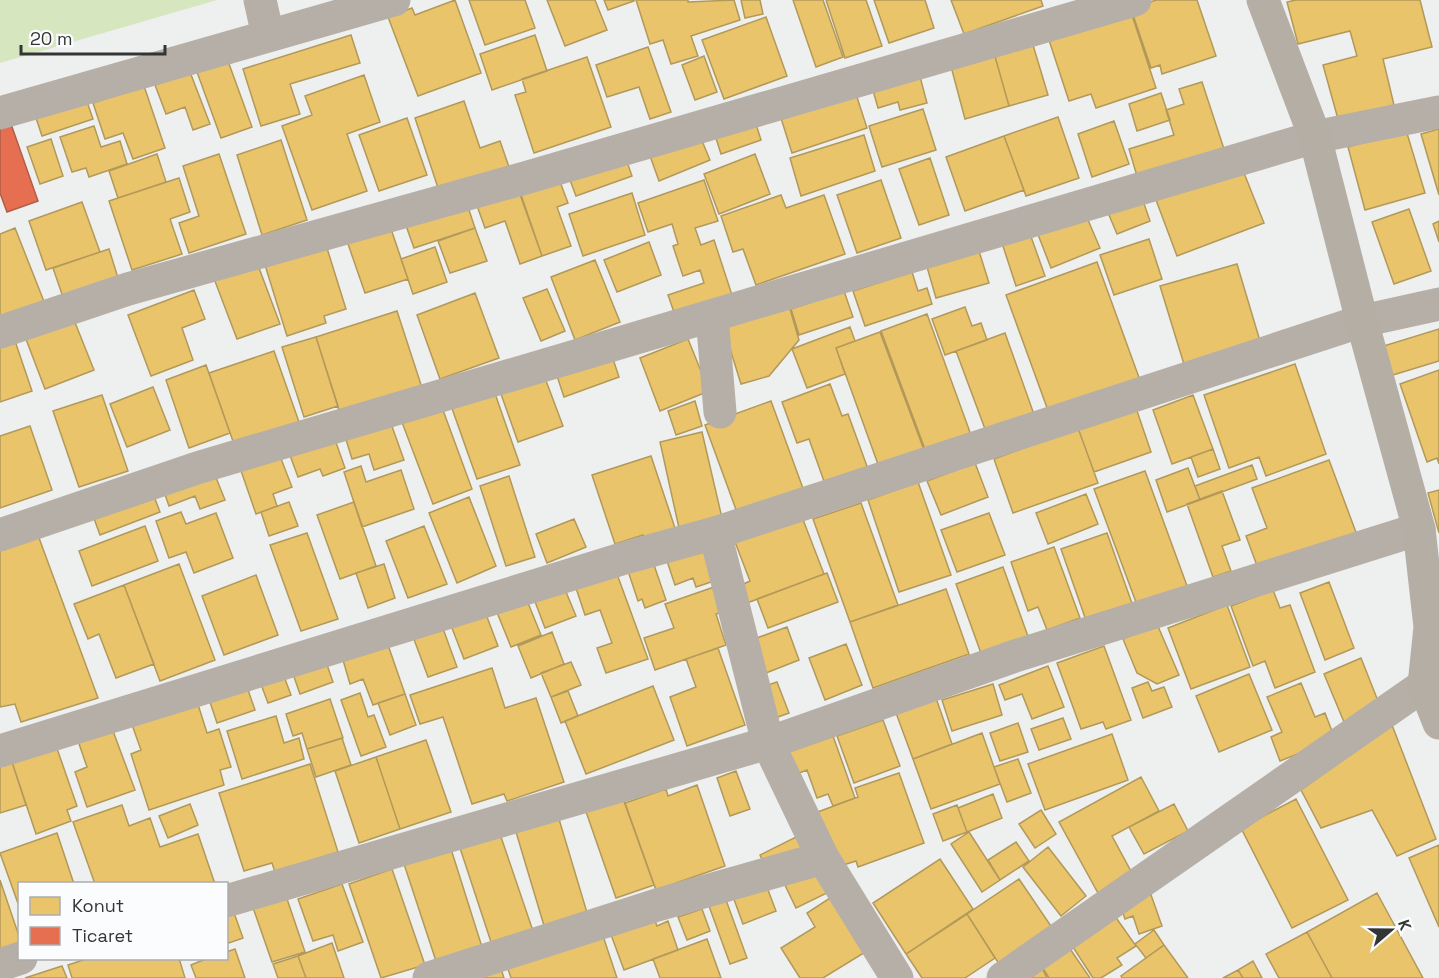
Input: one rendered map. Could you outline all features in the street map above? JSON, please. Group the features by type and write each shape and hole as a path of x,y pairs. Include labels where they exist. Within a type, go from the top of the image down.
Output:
{"main road":[{"path":"1263,0 1315,137 1419,529 1435,625 1424,685 1439,723"}],"street":[{"path":"260,0 268,36"},
{"path":"0,113 394,0"},
{"path":"0,332 128,289 525,178 1135,0"},
{"path":"0,535 197,468 1315,137 1439,112"},
{"path":"0,752 628,557 715,533 1362,321 1439,304"},
{"path":"711,316 720,412"},
{"path":"228,900 768,743 1015,656 1419,529"},
{"path":"715,533 768,743 823,858 897,978"},
{"path":"1003,978 1424,685"},
{"path":"429,978 657,905 823,858"},
{"path":"0,964 18,959"}],"green space":[{"path":"0,0 217,0 0,63"}],"building: Konut":[{"path":"455,0 481,73 418,96 388,17 412,8 415,15"},
{"path":"469,0 525,0 535,28 485,45"},
{"path":"547,0 595,0 607,30 565,46"},
{"path":"604,0 634,0 634,1 608,10"},
{"path":"636,0 688,0 688,2 734,0 740,20 691,36 698,56 671,64 663,40 650,44"},
{"path":"741,0 760,0 763,14 745,18"},
{"path":"793,0 823,0 843,57 816,67"},
{"path":"826,0 866,0 882,46 845,58"},
{"path":"874,0 925,0 934,28 889,43"},
{"path":"951,0 1041,0 1043,6 964,34"},
{"path":"1156,0 1197,0 1216,56 1162,74 1160,65 1151,68 1131,9"},
{"path":"1296,0 1420,0 1432,47 1383,59 1394,105 1338,119 1323,65 1357,56 1350,31 1298,44 1287,2"},
{"path":"1129,6 1156,88 1096,108 1091,94 1069,101 1047,34"},
{"path":"766,17 787,76 724,99 702,40"},
{"path":"351,35 360,63 290,84 300,114 261,126 243,69"},
{"path":"535,35 547,71 492,90 480,54"},
{"path":"1030,35 1048,95 1009,106 992,46"},
{"path":"992,46 1009,106 965,119 949,59"},
{"path":"648,47 671,112 650,119 639,87 607,97 596,65"},
{"path":"704,56 717,92 695,100 682,65"},
{"path":"587,57 611,127 534,153 515,95 526,92 522,79"},
{"path":"228,61 252,127 221,138 197,72"},
{"path":"190,72 210,124 193,130 185,107 166,114 155,85"},
{"path":"919,73 927,103 900,110 898,102 878,108 872,87"},
{"path":"364,75 380,122 347,134 367,191 312,210 282,126 312,115 305,96"},
{"path":"1202,82 1224,149 1137,176 1129,149 1174,135 1166,110 1184,104 1179,89"},
{"path":"144,86 165,148 133,159 123,133 105,139 93,103"},
{"path":"855,91 867,128 792,153 780,115"},
{"path":"1161,93 1170,120 1137,131 1129,104"},
{"path":"85,96 93,119 42,136 34,112"},
{"path":"464,101 480,148 500,141 509,167 439,191 415,118"},
{"path":"923,109 936,150 882,167 869,126"},
{"path":"1058,117 1079,178 1026,196 1004,136"},
{"path":"407,118 427,175 379,191 359,135"},
{"path":"755,121 761,140 721,154 715,135"},
{"path":"1114,121 1129,164 1092,177 1078,134"},
{"path":"94,126 101,147 120,141 127,164 89,177 86,168 72,172 60,137"},
{"path":"1439,129 1439,195 1421,134"},
{"path":"1406,130 1425,193 1365,210 1348,147"},
{"path":"864,135 875,171 801,196 790,158"},
{"path":"700,136 710,160 659,181 650,156"},
{"path":"1004,136 1024,190 965,211 946,157"},
{"path":"51,139 63,176 40,184 27,147"},
{"path":"281,140 307,220 262,235 237,155"},
{"path":"157,154 166,182 118,198 109,171"},
{"path":"219,154 246,234 189,253 179,223 199,216 183,166"},
{"path":"755,154 770,194 719,214 704,174"},
{"path":"930,158 949,215 919,225 899,169"},
{"path":"626,159 632,176 576,196 570,180"},
{"path":"1242,168 1264,223 1177,256 1156,200"},
{"path":"179,178 190,212 170,219 182,254 132,270 109,201"},
{"path":"559,179 568,203 557,207 571,246 542,256 520,192"},
{"path":"704,180 718,221 695,228 701,245 714,240 732,295 675,315 668,295 704,283 700,270 683,276 673,246 678,244 672,224 648,232 638,203"},
{"path":"881,180 901,238 857,253 837,195"},
{"path":"517,186 542,256 520,264 505,221 485,228 475,200"},
{"path":"632,193 645,235 583,256 569,214"},
{"path":"781,195 786,208 824,195 845,254 756,285 743,249 733,252 721,216"},
{"path":"1141,195 1150,221 1117,234 1106,208"},
{"path":"466,201 475,228 414,248 404,220"},
{"path":"82,202 100,252 46,270 29,221"},
{"path":"1409,209 1431,271 1394,284 1372,222"},
{"path":"1085,213 1100,248 1051,268 1037,232"},
{"path":"1439,221 1439,242 1433,224"},
{"path":"390,226 408,279 365,293 347,241"},
{"path":"15,228 45,304 0,323 0,234"},
{"path":"475,228 487,261 450,273 438,241"},
{"path":"1029,231 1045,276 1016,286 1001,240"},
{"path":"1149,239 1162,279 1114,295 1100,255"},
{"path":"649,242 661,275 617,292 604,260"},
{"path":"326,245 346,309 324,316 326,323 287,336 265,265"},
{"path":"435,247 447,282 413,294 401,259"},
{"path":"109,249 119,281 64,300 53,268"},
{"path":"979,251 989,283 936,298 927,267"},
{"path":"256,260 280,324 237,339 213,276"},
{"path":"595,260 620,322 575,340 551,277"},
{"path":"1097,262 1141,383 1050,416 1006,295"},
{"path":"1237,264 1263,351 1187,374 1160,286"},
{"path":"912,272 918,291 927,288 932,304 865,326 853,291"},
{"path":"547,289 565,331 541,341 523,298"},
{"path":"194,290 205,319 182,328 193,360 151,376 128,315"},
{"path":"844,291 853,317 799,335 791,309"},
{"path":"475,293 499,358 440,379 417,315"},
{"path":"788,302 799,340 769,376 741,384 722,323"},
{"path":"965,307 972,326 981,323 987,340 945,355 932,319"},
{"path":"397,311 425,397 343,423 316,337"},
{"path":"927,314 971,435 926,452 881,331"},
{"path":"72,315 94,370 45,389 24,334"},
{"path":"850,327 855,341 836,348 845,374 807,388 792,349"},
{"path":"1439,329 1439,361 1383,378 1374,349"},
{"path":"880,332 924,450 879,467 836,348"},
{"path":"1005,333 1036,420 988,437 956,351"},
{"path":"13,335 32,391 0,402 0,339"},
{"path":"316,337 338,406 304,417 282,347"},
{"path":"688,339 709,391 660,411 640,358"},
{"path":"274,351 299,422 234,444 209,373"},
{"path":"612,356 619,377 564,397 557,376"},
{"path":"1295,364 1326,454 1266,476 1259,457 1229,468 1204,395"},
{"path":"206,365 230,433 189,448 166,380"},
{"path":"1439,370 1439,464 1437,458 1427,462 1400,384"},
{"path":"545,378 563,426 518,442 501,394"},
{"path":"830,384 842,416 848,414 868,469 825,484 809,439 797,443 782,402"},
{"path":"492,385 520,465 477,479 449,400"},
{"path":"153,387 170,430 127,447 110,404"},
{"path":"102,395 128,471 79,487 53,411"},
{"path":"1193,395 1213,449 1172,464 1153,410"},
{"path":"695,401 702,426 676,435 668,411"},
{"path":"771,401 804,491 738,515 705,425"},
{"path":"440,402 472,489 433,504 400,417"},
{"path":"1136,408 1151,452 1094,472 1078,428"},
{"path":"389,418 404,460 374,470 369,454 352,459 344,433"},
{"path":"30,426 52,490 0,508 0,436"},
{"path":"1078,428 1098,483 1013,513 994,459"},
{"path":"702,432 722,518 679,528 660,442"},
{"path":"333,434 345,468 323,476 320,469 298,477 288,450"},
{"path":"1213,449 1220,469 1198,477 1191,457"},
{"path":"278,451 292,487 273,494 277,506 256,514 239,465"},
{"path":"651,456 677,534 646,545 643,535 615,544 592,475"},
{"path":"1329,460 1357,535 1259,571 1246,536 1267,528 1252,488"},
{"path":"975,463 988,497 941,515 927,481"},
{"path":"1252,465 1257,479 1200,500 1195,486"},
{"path":"361,466 366,482 401,470 414,509 362,527 344,472"},
{"path":"1188,468 1200,500 1167,512 1156,480"},
{"path":"213,470 225,500 200,509 195,496 169,506 163,489"},
{"path":"1145,471 1190,594 1140,613 1094,489"},
{"path":"509,476 535,557 506,566 480,486"},
{"path":"918,482 951,575 899,592 868,500"},
{"path":"1439,490 1439,533 1428,493"},
{"path":"152,491 160,512 100,535 92,513"},
{"path":"1222,491 1240,540 1222,546 1231,571 1213,577 1187,504"},
{"path":"1086,494 1098,524 1048,544 1036,513"},
{"path":"469,497 496,566 457,583 429,513"},
{"path":"289,502 298,526 269,536 261,512"},
{"path":"354,502 376,566 340,579 317,515"},
{"path":"861,503 898,605 850,622 813,519"},
{"path":"181,512 186,524 216,513 233,558 194,573 186,552 169,558 156,521"},
{"path":"989,513 1005,555 957,572 941,530"},
{"path":"802,517 824,574 747,603 741,585 750,581 735,542"},
{"path":"574,519 586,547 547,563 536,534"},
{"path":"145,526 158,561 92,586 79,551"},
{"path":"424,526 447,584 408,598 386,541"},
{"path":"35,527 98,698 21,722 15,704 0,707 0,540"},
{"path":"307,533 338,619 301,631 270,545"},
{"path":"1107,533 1134,609 1088,626 1061,549"},
{"path":"711,546 723,578 696,587 693,578 675,585 667,561"},
{"path":"1054,547 1080,618 1047,630 1038,607 1028,611 1011,562"},
{"path":"653,562 666,600 645,608 642,599 638,601 628,571"},
{"path":"179,564 215,660 160,681 124,585"},
{"path":"384,564 395,598 368,608 356,573"},
{"path":"1003,567 1029,639 982,656 956,584"},
{"path":"827,573 838,602 768,628 757,599"},
{"path":"617,574 648,659 606,673 597,648 612,643 600,610 585,615 576,588"},
{"path":"256,575 278,635 224,655 202,596"},
{"path":"1329,582 1354,648 1325,660 1300,593"},
{"path":"124,585 154,664 116,678 99,634 88,639 74,604"},
{"path":"564,587 576,616 545,628 534,599"},
{"path":"714,587 723,612 716,614 726,645 655,670 644,638 674,628 665,604"},
{"path":"946,589 969,654 873,688 850,622"},
{"path":"1273,590 1280,608 1290,605 1315,672 1275,688 1265,661 1253,666 1231,606"},
{"path":"526,598 541,635 511,647 496,610"},
{"path":"1227,605 1250,667 1191,689 1168,628"},
{"path":"484,609 498,646 464,659 450,623"},
{"path":"441,623 457,667 428,677 412,634"},
{"path":"1157,624 1179,675 1157,684 1137,673 1123,639"},
{"path":"787,627 799,660 766,673 754,639"},
{"path":"552,632 564,664 531,678 518,646"},
{"path":"846,644 862,685 825,700 809,658"},
{"path":"388,645 405,694 373,705 363,679 350,684 343,660"},
{"path":"1104,646 1131,720 1106,729 1103,722 1081,729 1057,663"},
{"path":"718,648 745,725 687,746 670,697 696,687 686,659"},
{"path":"1361,658 1380,706 1344,722 1324,674"},
{"path":"326,662 333,682 300,694 293,674"},
{"path":"571,662 581,685 551,697 541,673"},
{"path":"1048,666 1064,707 1032,719 1022,694 1005,700 999,685"},
{"path":"492,668 505,708 536,698 564,782 507,801 504,794 472,804 443,717 420,724 410,695"},
{"path":"282,671 291,695 268,703 259,679"},
{"path":"1249,674 1272,730 1219,752 1196,696"},
{"path":"777,682 789,713 767,721 756,689"},
{"path":"1148,682 1152,691 1164,687 1172,707 1143,718 1132,688"},
{"path":"1301,683 1315,717 1325,713 1335,739 1280,761 1271,737 1282,732 1267,697"},
{"path":"993,684 1002,715 952,731 942,700"},
{"path":"653,686 674,740 586,774 565,721"},
{"path":"247,687 255,710 217,723 207,693"},
{"path":"568,691 578,716 561,723 551,697"},
{"path":"360,693 368,717 374,715 386,747 361,756 341,700"},
{"path":"405,694 416,725 390,735 378,703"},
{"path":"196,698 207,733 219,729 231,767 220,770 224,785 149,810 131,754 141,750 130,719"},
{"path":"936,698 952,744 913,759 896,713"},
{"path":"330,699 343,738 307,749 302,733 293,736 286,714"},
{"path":"276,716 284,743 299,738 304,759 242,779 227,731"},
{"path":"1063,718 1071,739 1039,750 1031,729"},
{"path":"883,720 900,766 854,783 837,736"},
{"path":"110,723 135,790 87,807 75,772 87,767 76,735"},
{"path":"1018,723 1028,752 1000,761 990,733"},
{"path":"1392,725 1436,839 1397,856 1372,810 1321,828 1301,790"},
{"path":"982,733 1000,784 931,809 913,759"},
{"path":"1112,734 1128,780 1045,810 1028,764"},
{"path":"833,736 855,798 833,806 828,794 817,798 807,770 794,775 786,753"},
{"path":"53,737 77,806 67,810 71,821 36,834 9,753"},
{"path":"342,738 351,765 316,777 307,749"},
{"path":"426,740 451,812 400,829 376,757"},
{"path":"9,753 26,805 0,813 0,756"},
{"path":"376,757 400,829 359,843 335,771"},
{"path":"1018,759 1031,793 1007,802 994,767"},
{"path":"310,764 338,852 275,872 272,863 244,871 219,793"},
{"path":"736,771 750,809 730,816 717,778"},
{"path":"899,773 924,843 858,867 856,861 840,866 815,813 858,797 855,788"},
{"path":"1141,777 1159,811 1112,836 1133,875 1098,893 1059,822"},
{"path":"697,785 725,866 656,890 625,803 666,789 668,796"},
{"path":"621,793 654,885 616,898 584,806"},
{"path":"993,794 1002,818 967,832 958,808"},
{"path":"1296,799 1348,900 1292,928 1241,828"},
{"path":"190,804 198,825 168,838 159,816"},
{"path":"1174,804 1188,831 1144,854 1129,827"},
{"path":"122,805 129,826 150,818 160,847 198,834 214,882 94,882 73,822"},
{"path":"957,805 967,832 943,841 933,814"},
{"path":"1041,810 1056,834 1035,848 1019,824"},
{"path":"559,819 588,916 545,929 516,832"},
{"path":"969,832 1000,880 982,892 951,844"},
{"path":"57,833 73,882 18,882 18,903 0,853"},
{"path":"500,834 533,931 492,945 460,848"},
{"path":"802,834 810,851 768,872 760,855"},
{"path":"1016,842 1029,861 1000,880 988,860"},
{"path":"1439,845 1439,927 1409,858"},
{"path":"1048,847 1086,896 1061,916 1023,867"},
{"path":"451,849 482,947 436,961 404,864"},
{"path":"940,859 973,909 906,954 873,903"},
{"path":"816,868 829,892 796,908 784,883"},
{"path":"392,869 425,965 381,978 349,884"},
{"path":"1019,879 1055,932 1001,967 967,914"},
{"path":"0,880 18,933 18,947 0,953"},
{"path":"765,882 776,911 743,924 732,894"},
{"path":"342,884 363,942 338,951 333,935 313,941 298,899"},
{"path":"284,890 305,952 272,962 251,902"},
{"path":"1150,892 1162,926 1139,934 1133,916 1125,919 1120,904"},
{"path":"1377,893 1423,978 1332,978 1307,932"},
{"path":"833,896 867,951 823,978 800,978 781,948 815,927 807,913"},
{"path":"726,900 747,958 730,964 709,906"},
{"path":"702,909 710,931 687,940 678,917"},
{"path":"233,910 243,938 228,943 228,912"},
{"path":"1112,912 1136,946 1117,958 1122,965 1101,978 1093,978 1069,941"},
{"path":"967,914 995,958 965,978 922,978 906,954"},
{"path":"653,916 657,926 668,921 678,950 624,970 610,932"},
{"path":"1154,930 1164,945 1146,958 1135,944"},
{"path":"1307,932 1332,978 1279,978 1266,954"},
{"path":"602,933 617,978 511,978 507,966"},
{"path":"707,939 721,978 660,978 653,959"},
{"path":"332,943 344,978 306,978 298,956"},
{"path":"1066,943 1090,978 1049,978 1039,962"},
{"path":"1164,945 1188,978 1122,978 1121,976"},
{"path":"235,949 245,978 196,978 191,965 203,960 228,960 228,951"},
{"path":"298,956 306,978 278,978 273,964"},
{"path":"83,960 180,960 185,978 72,978 68,965"},
{"path":"1253,961 1262,978 1243,978 1238,970"},
{"path":"499,963 504,978 458,978"},
{"path":"62,966 67,978 25,978"},
{"path":"1042,968 1047,978 1024,978"},
{"path":"1238,970 1243,978 1223,978"}],"building: Ticaret":[{"path":"11,124 38,201 7,212 0,193 0,128"}]}
